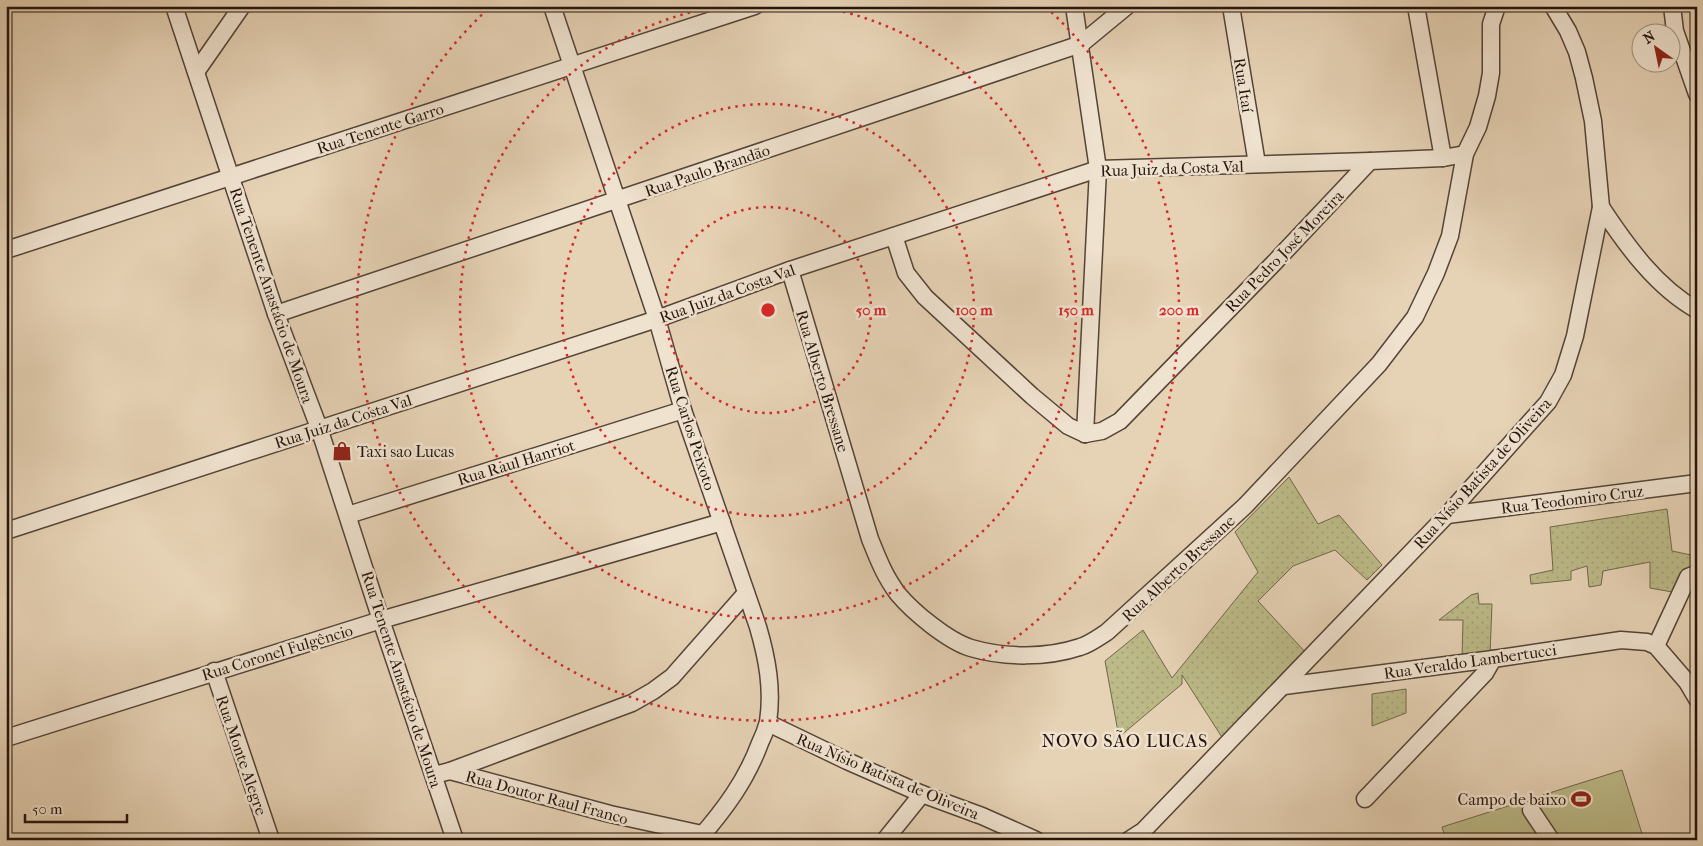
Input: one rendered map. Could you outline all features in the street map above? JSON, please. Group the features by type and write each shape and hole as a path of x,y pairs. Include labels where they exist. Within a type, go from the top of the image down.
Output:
{"street":[{"name":"Rua Tenente Anastácio de Moura","path":"174,6 276,314 319,428 381,620 442,773 456,840"},
{"path":"196,72 242,6"},
{"name":"Rua Carlos Peixoto","path":"552,6 658,319 683,410 746,593 766,658 770,691 768,723 742,783 723,810 700,837"},
{"name":"Rua Tenente Garro","path":"6,250 755,6"},
{"path":"894,236 906,273 926,297 1032,396 1068,426 1085,434 1098,169 1074,6"},
{"name":"Rua Paulo Brandão","path":"276,314 1081,44 1128,6"},
{"name":"Rua Itaí","path":"1231,6 1257,164"},
{"path":"1416,6 1444,158"},
{"name":"Rua Alberto Bressane","path":"790,270 870,539 882,569 898,594 922,618 942,633 970,648 1001,653 1056,654 1083,646 1107,632 1245,506 1380,364 1415,317 1436,273 1450,236 1465,154 1478,127 1487,96 1491,73 1491,24 1497,6"},
{"name":"Rua Nísio Batista de Oliveira","path":"1129,840 1143,831 1447,515 1548,402 1563,375 1575,336 1601,207 1593,121 1584,78 1577,52 1568,31 1553,6"},
{"path":"1672,6 1675,31 1697,94"},
{"name":"Rua Juiz da Costa Val","path":"6,531 658,319 790,270 1098,169 1444,158 1465,154"},
{"name":"Rua Pedro José Moreira","path":"1085,434 1102,431 1120,421 1370,161"},
{"path":"1601,207 1617,232 1661,284 1697,310"},
{"name":"Rua Raul Hanriot","path":"348,515 683,410"},
{"name":"Rua Teodomiro Cruz","path":"1447,515 1697,483"},
{"name":"Rua Coronel Fulgêncio","path":"6,738 381,620 722,522"},
{"path":"1697,578 1693,575 1688,578 1656,646 1686,682 1697,699"},
{"path":"442,773 632,703 653,692 672,677 746,593"},
{"name":"Rua Veraldo Lambertucci","path":"1284,686 1493,659 1621,640 1647,642 1656,646"},
{"path":"1365,799 1485,673 1493,659"},
{"name":"Rua Monte Alegre","path":"214,671 271,840"},
{"name":"Rua Nísio Batista de Oliveira","path":"768,723 846,761 1036,840"},
{"name":"Rua Doutor Raul Franco","path":"442,773 700,837"},
{"path":"885,840 922,794"},
{"path":"1531,810 1551,840"}],"shaded area":[{"path":"1289,477 1318,524 1339,515 1382,565 1367,580 1335,550 1293,566 1258,601 1308,655 1225,742 1182,675 1182,684 1119,737 1105,661 1143,630 1172,678 1258,572 1235,532"},
{"path":"1667,509 1672,551 1696,556 1696,566 1683,569 1678,593 1650,588 1650,562 1603,571 1601,585 1589,587 1587,566 1571,571 1571,580 1531,584 1530,575 1553,570 1550,527"},
{"path":"1478,593 1479,604 1492,604 1490,654 1462,658 1463,620 1439,620 1471,595"},
{"path":"1406,689 1406,713 1372,726 1372,694"},
{"name":"Campo de baixo","path":"1622,770 1644,840 1446,840 1442,827"}],"place":[{"name":"Taxi sao Lucas","path":"342,451"},
{"name":"Campo de baixo","path":"1581,799"}],"district":[{"name":"NOVO SÃO LUCAS","path":"1125,741"}]}
